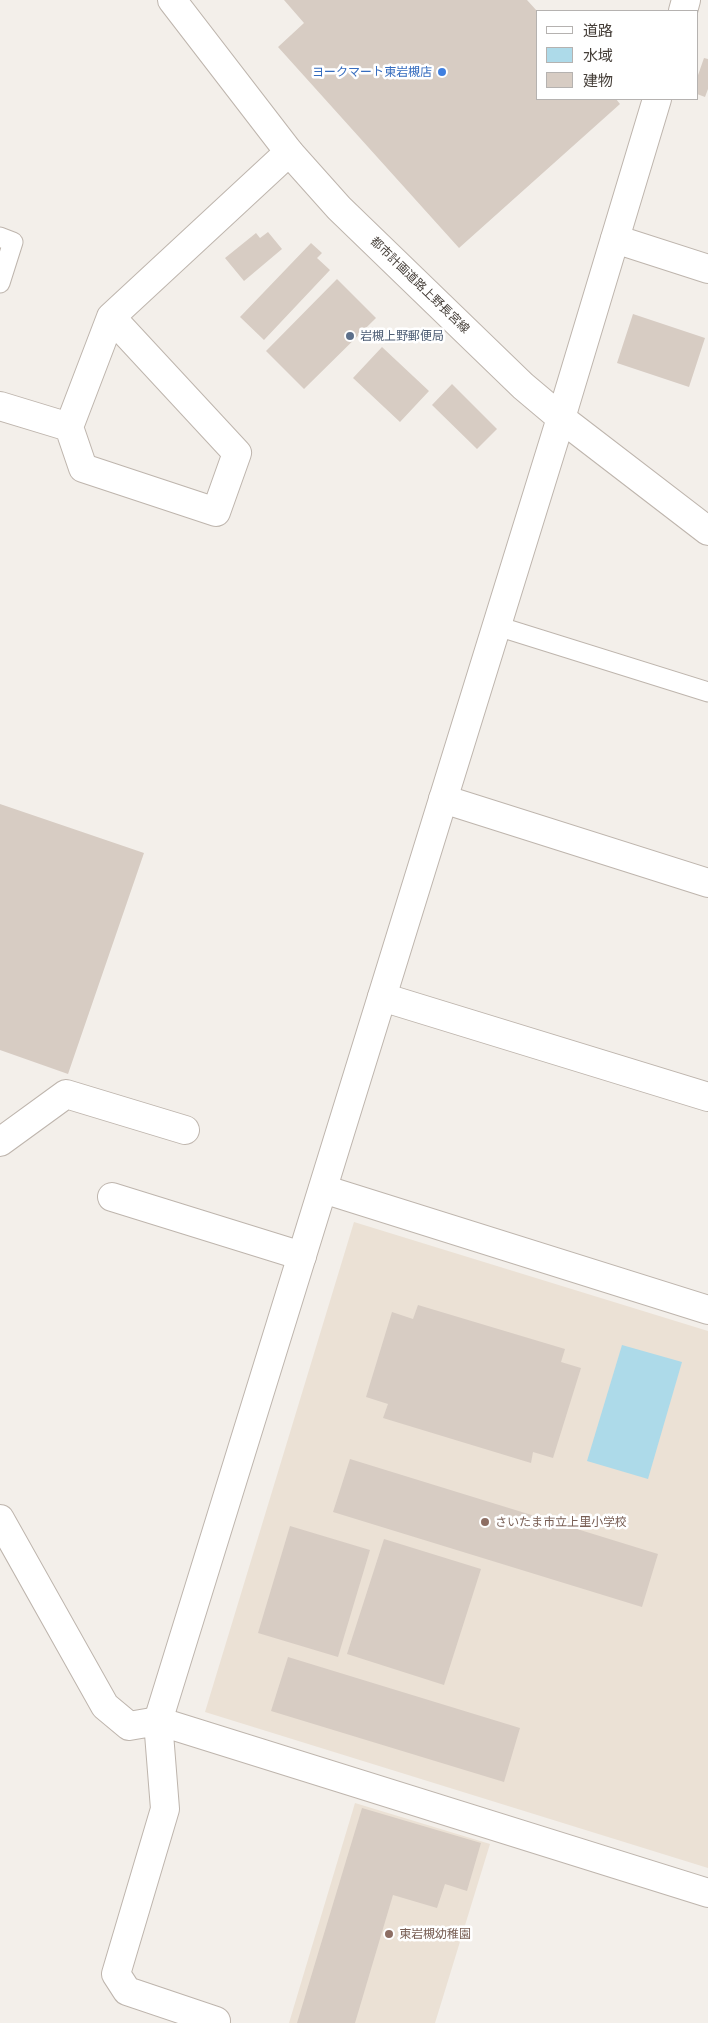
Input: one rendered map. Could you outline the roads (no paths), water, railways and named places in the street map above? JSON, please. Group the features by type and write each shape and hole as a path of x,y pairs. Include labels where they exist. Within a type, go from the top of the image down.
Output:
{"street":[{"name":"都市計画道路上野長宮線","path":"172,0 289,152 346,214 516,379 561,418 708,530"},
{"path":"215,2023 216,2021 127,1991 116,1974 165,1809 158,1721 561,418 657,100"},
{"path":"111,317 237,454 216,512 83,468 69,427 111,317 289,152"},
{"path":"615,239 708,269"},
{"path":"0,406 69,427"},
{"path":"443,799 708,883"},
{"path":"382,997 708,1097"},
{"path":"0,1142 66,1094 185,1130"},
{"path":"323,1189 708,1310"},
{"path":"112,1198 302,1256"},
{"path":"0,1519 105,1706 129,1726 158,1721 708,1893"}],"lane":[{"path":"0,237 13,242 0,283"},
{"path":"497,626 708,692"}],"water":[{"path":"622,1345 682,1362 648,1479 587,1461"}],"place":[{"name":"ヨークマート東岩槻店","path":"442,72"},
{"name":"岩槻上野郵便局","path":"350,336"},
{"name":"さいたま市立上里小学校","path":"485,1522"},
{"name":"東岩槻幼稚園","path":"389,1934"}]}
